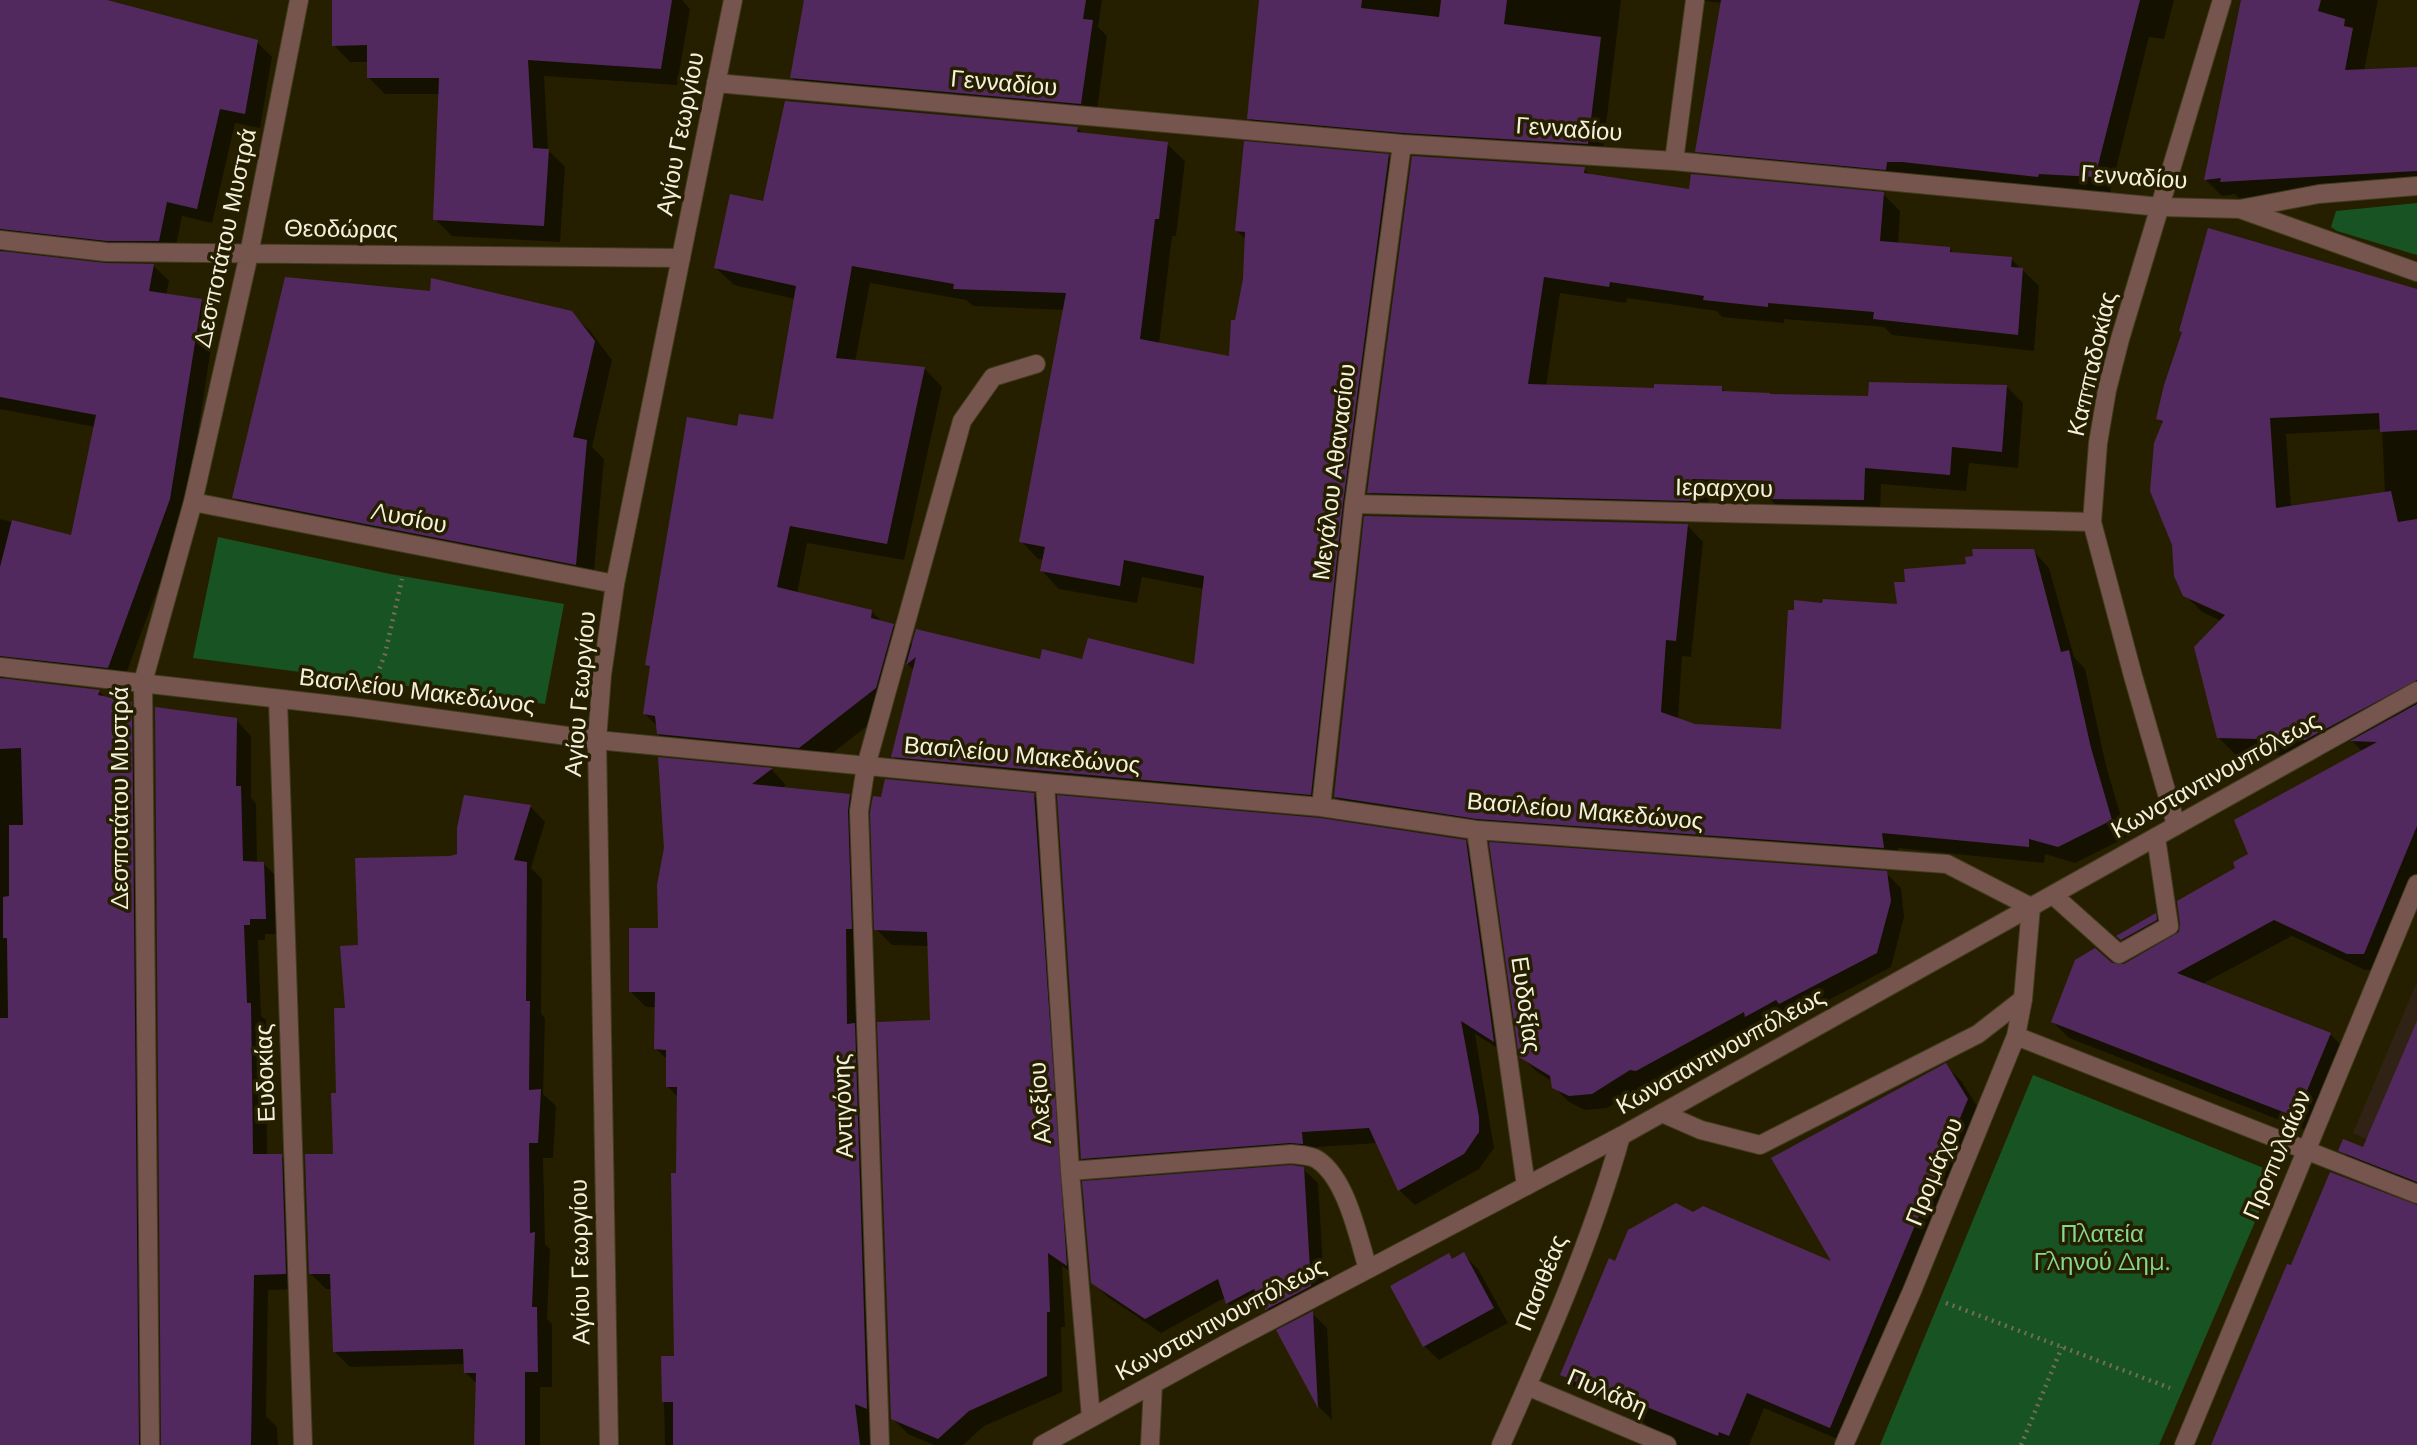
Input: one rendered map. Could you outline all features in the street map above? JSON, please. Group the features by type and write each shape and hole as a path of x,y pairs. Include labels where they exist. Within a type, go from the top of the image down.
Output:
{"street":[{"name":"Δεσποτάτου Μυστρά","path":"150,1445 143,682 193,502 249,254 299,0"},
{"name":"Αγίου Γεωργίου","path":"609,1445 597,740 602,674 615,584 733,0"},
{"path":"1675,161 1695,0"},
{"name":"Καππαδοκίας","path":"2176,825 2092,522 2098,443 2107,390 2222,0"},
{"name":"Γενναδίου","path":"716,83 1402,144 1675,161 2161,207 2240,209 2319,194 2417,186"},
{"name":"Μεγάλου Αθανασίου","path":"1321,807 1354,504 1402,144"},
{"path":"2240,209 2417,272"},
{"name":"Θεοδώρας","path":"0,240 106,252 681,258"},
{"name":"Αντιγόνης","path":"880,1445 859,811 866,766 962,421 992,377 1036,364"},
{"name":"Λυσίου","path":"193,502 615,584"},
{"name":"Ιεραρχου","path":"1354,504 2092,522"},
{"name":"Βασιλείου Μακεδώνος","path":"0,667 352,707 597,740 1321,807 1476,830 1947,864 2031,907"},
{"name":"Κωνσταντινουπόλεως","path":"1042,1445 1621,1136 2417,691"},
{"name":"Ευδοκίας","path":"278,700 303,1445"},
{"name":"Αλεξίου","path":"1045,783 1070,1171 1091,1418"},
{"name":"Ευδοξίας","path":"1476,830 1526,1186"},
{"path":"2053,895 2119,954 2169,926 2156,837"},
{"name":"Προπυλαίων","path":"2184,1445 2417,884"},
{"name":"Προμάχου","path":"1844,1445 1912,1291 2016,1036 2023,999 2031,907"},
{"path":"1662,1113 1701,1130 1760,1144 1978,1034 2023,999"},
{"path":"2016,1036 2417,1194"},
{"name":"Πασιθέας","path":"1502,1445 1607,1187 1621,1136"},
{"path":"1070,1171 1291,1154 1316,1158 1332,1173 1350,1208 1368,1269"},
{"path":"1150,1445 1153,1385"},
{"name":"Πυλάδη","path":"1527,1387 1667,1445"}],"path":[{"path":"352,707 377,676 386,654 409,544"},
{"path":"1912,1291 2203,1400"},
{"path":"2021,1445 2062,1347"}],"shaded area":[{"path":"2417,982 2417,1161 2353,1133"}],"green space":[{"path":"2417,203 2417,255 2331,227 2336,211"},
{"path":"218,537 390,574 564,604 545,704 193,658"},
{"name":"Πλατεία Γληνού Δημ.","path":"2033,1075 2276,1173 2159,1445 1880,1445"}],"building":[{"path":"0,0 107,0 258,40 245,114 220,109 197,209 167,202 159,241 107,241 0,229"},
{"path":"332,0 672,0 661,69 528,60 533,148 549,149 544,226 433,220 439,78 367,78 367,45 332,46"},
{"path":"804,0 1086,0 1083,19 1093,20 1081,104 790,78"},
{"path":"1259,0 1362,0 1361,8 1439,17 1441,0 1507,0 1504,24 1601,37 1588,144 1403,133 1247,119"},
{"path":"1721,0 2140,0 2095,177 2039,174 2038,177 1902,162 1887,162 1886,170 1695,152"},
{"path":"2241,0 2321,0 2318,11 2345,19 2344,26 2353,28 2345,70 2417,67 2417,171 2220,182 2221,178 2204,180"},
{"path":"785,101 1078,127 1077,132 1168,142 1140,339 1229,356 1231,320 1235,320 1243,279 1245,232 1235,231 1244,141 1389,154 1343,503 1311,795 891,757 916,657 906,665 916,629 1040,659 1042,649 1082,659 1088,638 1194,664 1204,576 1124,560 1120,586 1040,571 1045,547 1019,542 1066,293 953,289 954,284 852,266 836,358 925,367 887,544 790,526 777,587 872,610 871,618 894,624 876,688 799,748 657,734 655,716 643,714 650,666 645,665 687,417 737,426 739,414 773,419 796,286 714,268 730,194 763,201"},
{"path":"1412,156 1585,167 1584,173 1689,189 1691,174 1884,192 1880,241 1950,247 1950,252 2012,257 2011,267 2023,268 2018,335 1873,319 1874,312 1768,303 1768,307 1703,300 1704,296 1610,282 1609,287 1544,277 1528,384 1654,388 1654,384 1722,386 1722,391 1868,396 1869,382 2007,385 2002,452 1952,447 1950,475 1865,468 1864,500 1768,499 1768,481 1692,479 1690,501 1367,493"},
{"path":"2208,228 2417,289 2417,430 2380,432 2379,413 2270,418 2276,508 2391,491 2398,522 2417,519 2417,680 2305,740 2217,738 2194,647 2225,615 2183,596 2174,576 2172,545 2150,491 2154,443 2163,421 2156,419 2182,332 2179,331"},
{"path":"0,251 105,263 154,264 149,291 202,299 170,499 108,668 0,656 0,567 12,520 71,535 96,415 0,397"},
{"path":"285,277 430,291 431,278 572,311 595,341 573,437 587,440 576,565 232,498"},
{"path":"1364,516 1688,524 1676,641 1666,640 1661,712 1695,724 1781,729 1788,610 1794,610 1794,600 1822,603 1823,599 1897,604 1894,582 1905,582 1904,569 1966,564 1965,557 1973,556 1972,549 2034,549 2061,652 2069,650 2091,748 2112,820 2058,847 2029,839 2029,847 1882,833 1884,848 1477,819 1334,797"},
{"path":"0,678 100,690 98,695 132,702 139,1445 0,1445 0,1018 8,1018 7,938 3,938 3,897 9,896 9,825 23,825 21,748 0,749"},
{"path":"2417,704 2417,826 2364,954 2347,954 2274,920 2177,973 2331,1033 2296,1117 2051,1022 2075,960 2095,948 2112,963 2124,964 2179,932 2177,901 2235,868 2233,862 2248,854 2234,820 2377,742 2350,741"},
{"path":"155,707 237,718 236,786 241,786 243,861 264,862 266,919 250,919 250,925 244,925 247,1003 251,1003 253,1154 282,1154 286,1274 254,1275 251,1445 161,1445"},
{"path":"658,757 773,768 752,784 850,794 848,811 852,929 846,929 847,1024 855,1023 867,1409 855,1404 860,1445 673,1445 673,1402 662,1402 661,1356 674,1356 671,1173 676,1173 677,1087 666,1087 666,1050 654,1049 655,992 629,992 629,928 658,928 657,885 664,848"},
{"path":"885,779 1034,793 1067,1266 1048,1253 1050,1312 1047,1312 1047,1376 969,1411 938,1439 891,1419 877,1022 930,1020 927,932 874,930 870,812 873,796 881,797"},
{"path":"464,795 531,805 514,860 527,862 526,1001 530,1001 529,1090 541,1089 538,1143 529,1143 530,1233 535,1232 532,1307 537,1307 538,1372 525,1372 525,1445 474,1445 476,1373 464,1373 463,1349 333,1352 330,1274 309,1274 305,1154 333,1154 331,1093 336,1093 334,1008 345,1008 340,946 358,945 355,858 457,854 457,828"},
{"path":"1057,795 1320,818 1466,840 1494,1042 1461,1021 1479,1117 1479,1132 1464,1154 1398,1191 1369,1128 1302,1132 1303,1144 1081,1159"},
{"path":"1489,842 1887,871 1891,901 1877,953 1779,1004 1776,1000 1745,1017 1744,1012 1636,1071 1630,1070 1592,1094 1569,1096 1552,1088 1550,1076 1519,1057"},
{"path":"2156,913 2157,920 2121,940 2116,936"},
{"path":"2417,1021 2417,1182 2338,1151 2343,1139 2363,1147"},
{"path":"1946,1063 1968,1099 1830,1428 1747,1393 1729,1436 1719,1432 1718,1436 1637,1403 1635,1407 1560,1375 1609,1258 1615,1261 1628,1230 1676,1203 1693,1212 1703,1206 1831,1261 1771,1158"},
{"path":"1291,1165 1304,1167 1311,1286 1265,1310 1254,1289 1226,1304 1218,1279 1145,1319 1091,1283 1082,1181"},
{"path":"2330,1172 2417,1205 2417,1445 2211,1445 2287,1264 2291,1265"},
{"path":"1464,1252 1494,1308 1423,1347 1390,1286 1449,1253 1452,1259"},
{"path":"1313,1311 1318,1408 1276,1330"}]}
